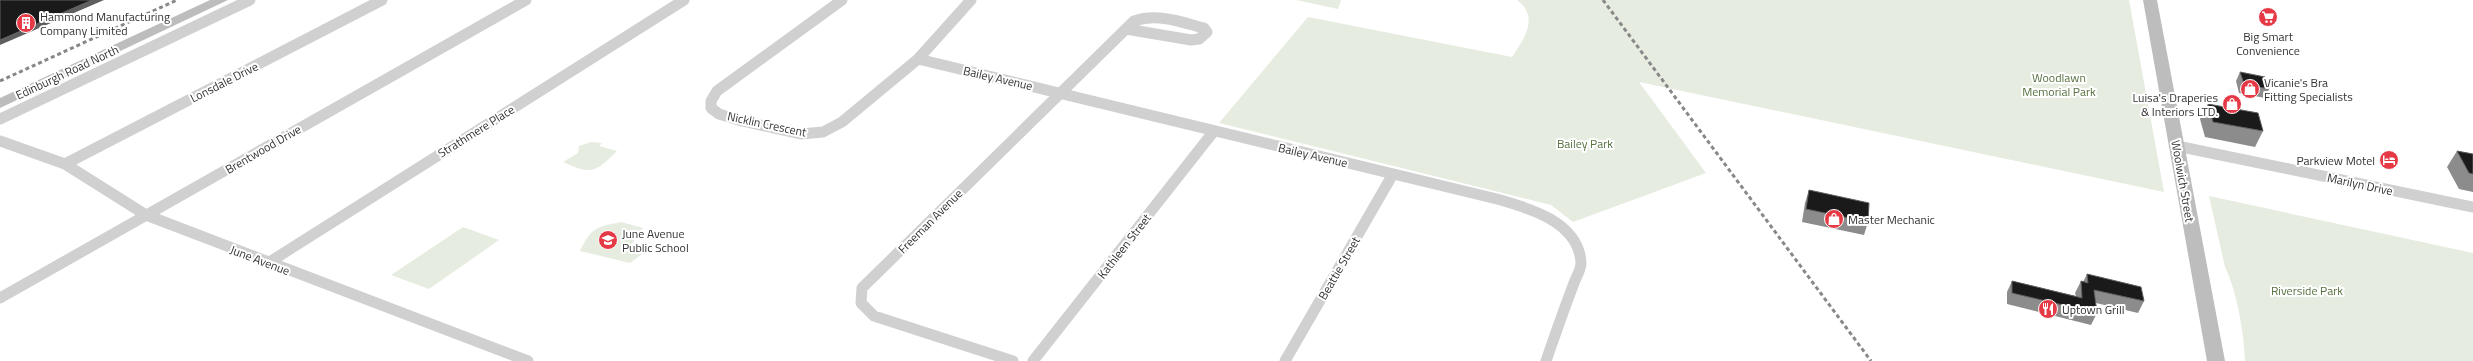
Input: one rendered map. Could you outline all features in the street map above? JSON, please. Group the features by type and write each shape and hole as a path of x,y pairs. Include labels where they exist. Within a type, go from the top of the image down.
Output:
{"main road":[{"name":"Edinburgh Road North","path":"0,104 221,0"},
{"name":"Woolwich Street","path":"2150,0 2216,361"}],"street":[{"path":"0,119 250,0"},
{"name":"Lonsdale Drive","path":"65,164 382,0"},
{"name":"Brentwood Drive","path":"0,298 526,0"},
{"name":"Strathmere Place","path":"268,263 684,0"},
{"name":"Nicklin Crescent","path":"842,0 717,91 711,101 711,108 719,114 742,121 802,134 823,132 842,122 918,59 971,0"},
{"name":"Freeman Avenue","path":"1013,361 874,316 861,303 862,288 1134,21 1142,17 1151,16 1204,28 1207,32 1199,39 1191,40 1152,32 1126,29"},
{"name":"Bailey Avenue","path":"918,59 1060,92 1393,174 1538,212 1550,218 1568,234 1575,244 1581,263 1546,361"},
{"name":"Kathleen Street","path":"1033,361 1214,131"},
{"name":"June Avenue","path":"0,141 65,164 146,215 268,263 528,361"},
{"name":"Marilyn Drive","path":"2177,146 2473,208"},
{"name":"Beattie Street","path":"1285,361 1393,174"}],"green space":[{"path":"1296,0 1341,0 1338,9"},
{"path":"1517,0 2129,0 2164,192 1639,82 1706,173 1573,222 1551,205 1219,123 1308,17 1512,57 1525,36 1529,21 1528,14 1524,7"},
{"path":"591,142 602,143 599,146 617,151 598,168 592,170 580,169 563,162 578,153 579,146"},
{"name":"Riverside Park","path":"2209,196 2473,253 2473,361 2245,361 2239,313 2233,288 2225,267"},
{"path":"621,222 643,228 629,248 646,251 630,263 580,251 588,237 595,230 606,225"},
{"path":"463,227 499,240 429,289 391,275"}],"building":[{"name":"Hammond Manufacturing Company Limited","path":"0,0 92,0 0,40"},
{"path":"2240,72 2265,77 2269,89 2244,84"},
{"path":"2208,104 2258,113 2263,131 2213,122"},
{"path":"2457,151 2473,154 2473,174 2469,173"},
{"path":"1809,190 1869,203 1868,222 1806,209"},
{"path":"2087,274 2141,287 2144,301 2094,290 2097,313 2012,293 2012,281 2082,298 2081,281 2088,283"}],"railway":[{"path":"0,81 177,0"},
{"path":"1603,0 1871,361"}],"place":[{"name":"Big Smart Convenience","path":"2268,17"},
{"name":"Hammond Manufacturing Company Limited","path":"26,23"},
{"name":"Vicanie's Bra Fitting Specialists","path":"2250,89"},
{"name":"Luisa's Draperies & Interiors LTD.","path":"2232,104"},
{"name":"Parkview Motel","path":"2389,160"},
{"name":"Master Mechanic","path":"1834,219"},
{"name":"June Avenue Public School","path":"608,240"},
{"name":"Uptown Grill","path":"2048,309"}],"park label":[{"name":"Woodlawn Memorial Park","path":"2059,84"},
{"name":"Bailey Park","path":"1585,143"}]}
